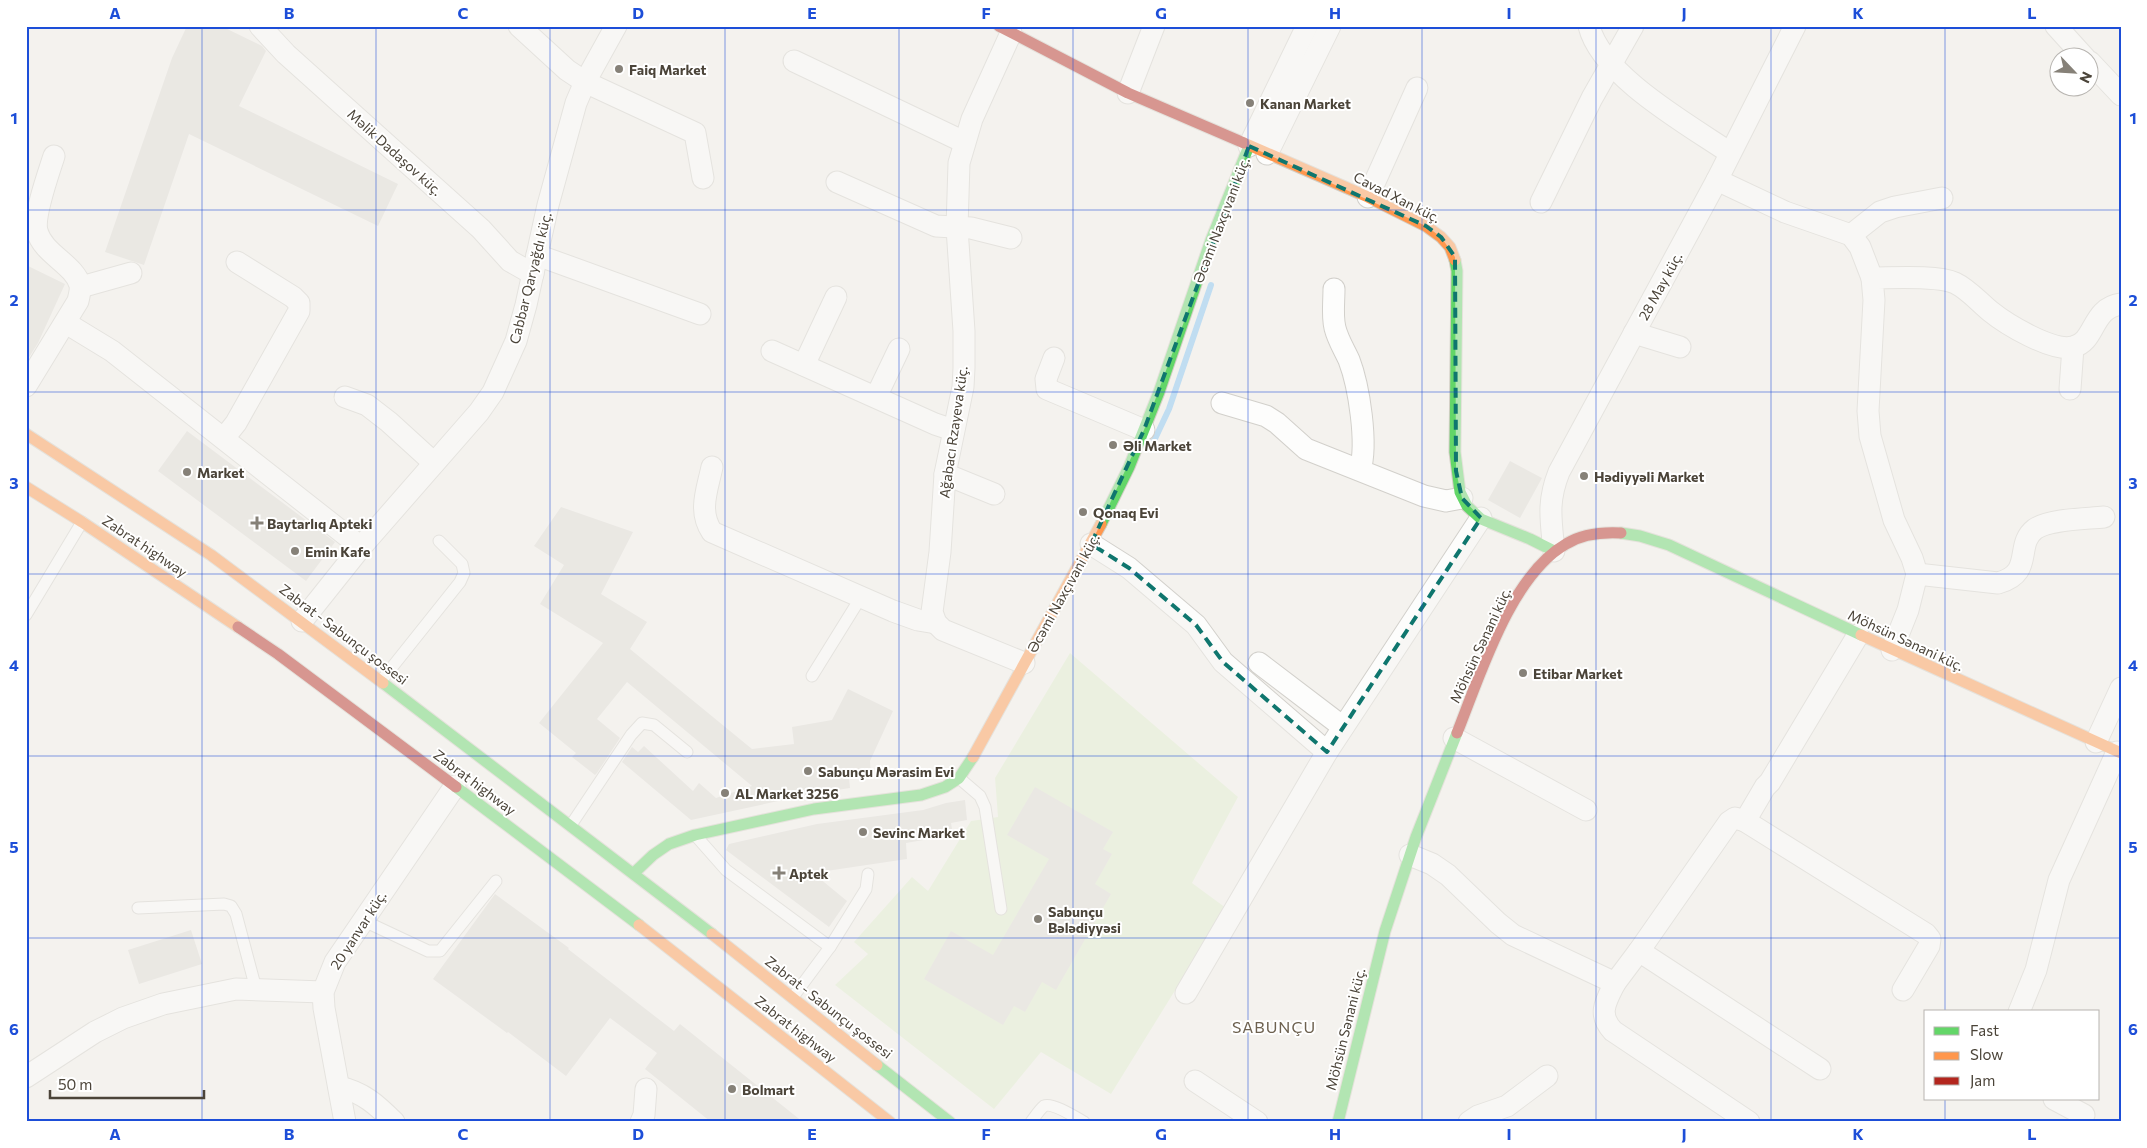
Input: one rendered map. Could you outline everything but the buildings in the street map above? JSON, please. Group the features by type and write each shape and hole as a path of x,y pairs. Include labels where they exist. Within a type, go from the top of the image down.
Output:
{"street":[{"name":"Məlik Dadaşov küç.","path":"260,26 286,54 481,229 510,261 535,265 700,314"},
{"name":"Cabbar Qaryağdı küç.","path":"302,621 362,547 479,412 493,392 516,341 566,134 585,82 616,26"},
{"path":"1128,93 1154,26"},
{"name":"Əcəmi Naxçıvani küç.","path":"630,876 653,855 669,844 695,835 814,809 927,794 945,787 959,778 980,745 1115,497 1144,430 1211,240 1258,150 1308,26"},
{"path":"1258,150 1330,26"},
{"path":"1589,26 1597,45 1611,63 1644,96 1730,153"},
{"path":"1541,202 1611,63 1633,26"},
{"name":"28 May küç.","path":"1554,551 1550,505 1552,490 1558,472 1717,180 1795,26"},
{"path":"2056,26 2076,48"},
{"path":"523,28 567,70 585,82 695,133 703,178"},
{"name":"Cavad Xan küç.","path":"1005,30 1128,93 1368,197 1426,226 1441,237 1450,247 1455,257 1457,271 1455,445 1456,471 1462,498"},
{"name":"Ağabacı Rzayeva küç.","path":"936,623 932,612 940,552 945,474 964,368 964,331 957,228 957,182 964,142 1005,30"},
{"path":"794,61 964,142"},
{"path":"2100,73 2121,95"},
{"path":"1368,197 1417,88"},
{"path":"26,386 66,322 78,300 81,287 75,276 41,240 36,230 38,213 54,156"},
{"path":"1717,180 1786,212 1851,235 1860,247 1872,278 1874,300 1868,411 1870,436 1894,520 1912,558 1917,574 1908,610 1892,650"},
{"path":"837,182 936,226 972,228 1011,238"},
{"path":"1851,235 1880,212 1942,198"},
{"path":"224,438 236,423 299,311 299,304 293,297 237,262"},
{"path":"81,287 131,273"},
{"path":"1872,278 1945,279 1957,284 2007,323 2050,344 2064,348 2073,347 2087,337 2098,317 2105,309 2121,304"},
{"path":"1334,290 1334,326 1340,344 1349,359 1355,381 1364,441 1364,459 1360,470"},
{"path":"804,365 836,297"},
{"path":"66,322 112,351 362,547"},
{"path":"1634,333 1680,348"},
{"path":"2070,389 2073,347"},
{"path":"876,397 899,349"},
{"path":"772,351 935,424 953,430"},
{"path":"1054,358 1046,379 1047,388 1144,430"},
{"path":"345,398 367,405 389,422 434,463"},
{"path":"1222,404 1266,416 1277,423 1306,449 1437,500 1462,498 1481,518 1554,551"},
{"name":"Zabrat - Sabunçu şossesi","path":"26,434 203,550 302,621 572,825 630,876 690,917 950,1122"},
{"path":"712,467 704,505 705,521 712,532 861,597 918,620 936,623 943,630 1024,663"},
{"path":"945,474 994,494"},
{"name":"Zabrat highway","path":"26,488 82,522 278,654 455,786 612,898 890,1122"},
{"path":"1917,574 1998,583 2011,580 2019,570 2027,540 2034,530 2047,524 2104,516"},
{"path":"1186,993 1327,752 1481,518"},
{"name":"Möhsün Sənani küç.","path":"1338,1122 1386,931 1410,855 1454,738 1497,638 1518,595 1532,574 1554,551 1577,538 1598,532 1618,531 1644,536 1707,562 1858,635 2119,753"},
{"path":"1091,544 1129,568 1196,625 1223,662 1327,752"},
{"path":"1745,821 1858,635"},
{"path":"1259,663 1343,727"},
{"path":"2096,742 2121,688"},
{"path":"1454,738 1586,810"},
{"path":"2020,1010 2036,970 2059,880 2119,753"},
{"name":"20 yanvar küç.","path":"345,1122 326,1024 323,992 335,962 455,786"},
{"path":"1749,1122 1613,1031 1606,1023 1603,1014 1607,999 1615,983 1728,822 1735,818 1745,821 1926,934 1930,939 1929,946 1903,990"},
{"path":"1410,855 1432,864 1448,875 1513,935 1615,983"},
{"path":"1639,951 1820,1069"},
{"path":"26,1077 95,1032 123,1018 163,1004 236,989 323,992"},
{"path":"1469,1122 1478,1116 1507,1106 1547,1076"},
{"path":"1195,1081 1257,1122"},
{"path":"338,1087 353,1090 367,1097 394,1122"},
{"path":"641,1122 644,1115 646,1089"},
{"path":"2056,1100 2084,1114"}],"lane":[{"path":"26,615 82,522"},
{"path":"381,681 460,582 464,573 462,564 440,541"},
{"path":"812,676 861,597"},
{"path":"572,825 631,735 642,722 654,725 687,752"},
{"path":"959,778 980,796 985,807 1001,909"},
{"path":"695,835 726,870 830,947"},
{"path":"793,997 830,947 866,889 868,874"},
{"path":"362,920 428,951 440,951 496,881"},
{"path":"138,908 224,904 231,906 236,914 256,989"},
{"path":"1031,1122 1043,1107 1048,1105 1057,1107 1084,1122"}],"highlighted area":[{"path":"1249,146 1426,226 1441,237 1455,257 1456,471 1462,498 1481,518 1327,752 1223,662 1196,625 1129,568 1091,544 1144,430"}],"green space":[{"path":"1070,653 1238,797 1192,883 1226,908 1111,1094 1041,1052 994,1109 835,985 868,954 854,942 912,877 928,891 971,821 998,817 995,778"}],"waterway":[{"path":"1153,443 1169,409 1211,285"}],"traffic: fast":[{"path":"1101,524 1129,467 1159,392 1211,240 1249,146"},
{"path":"1455,260 1457,271 1455,452 1460,492 1467,506 1481,519 1554,551"},
{"path":"1621,533 1640,536 1669,545 1861,635"},
{"path":"383,683 712,934"},
{"path":"1338,1122 1385,931 1416,837 1457,733"},
{"path":"634,873 653,855 669,844 695,835 814,809 921,795 945,787 959,778 973,757"},
{"path":"456,787 639,925"},
{"path":"877,1065 950,1122"}],"traffic: slow":[{"path":"1244,143 1368,197 1426,226 1441,237 1450,247 1455,260"},
{"path":"26,434 211,555 383,683"},
{"path":"26,487 82,522 238,627"},
{"path":"973,757 1101,524"},
{"path":"1861,635 2121,753"},
{"path":"639,925 890,1122"},
{"path":"712,934 877,1065"}],"traffic: jam":[{"path":"999,26 1128,93 1244,143"},
{"path":"1457,733 1499,629 1529,579 1546,559 1566,544 1592,534 1621,533"},
{"path":"238,627 278,654 456,787"}],"place":[{"name":"Faiq Market","path":"619,69"},
{"name":"Kanan Market","path":"1250,103"},
{"name":"Əli Market","path":"1113,445"},
{"name":"Market","path":"187,472"},
{"name":"Hədiyyəli Market","path":"1584,476"},
{"name":"Qonaq Evi","path":"1083,512"},
{"name":"Baytarlıq Apteki","path":"257,523"},
{"name":"Emin Kafe","path":"295,551"},
{"name":"Etibar Market","path":"1523,673"},
{"name":"Sabunçu Mərasim Evi","path":"808,771"},
{"name":"AL Market 3256","path":"725,793"},
{"name":"Sevinc Market","path":"863,832"},
{"name":"Aptek","path":"779,873"},
{"name":"Sabunçu Bələdiyyəsi","path":"1038,919"},
{"name":"Bolmart","path":"732,1089"}],"district":[{"name":"SABUNÇU","path":"1274,1026"}]}
